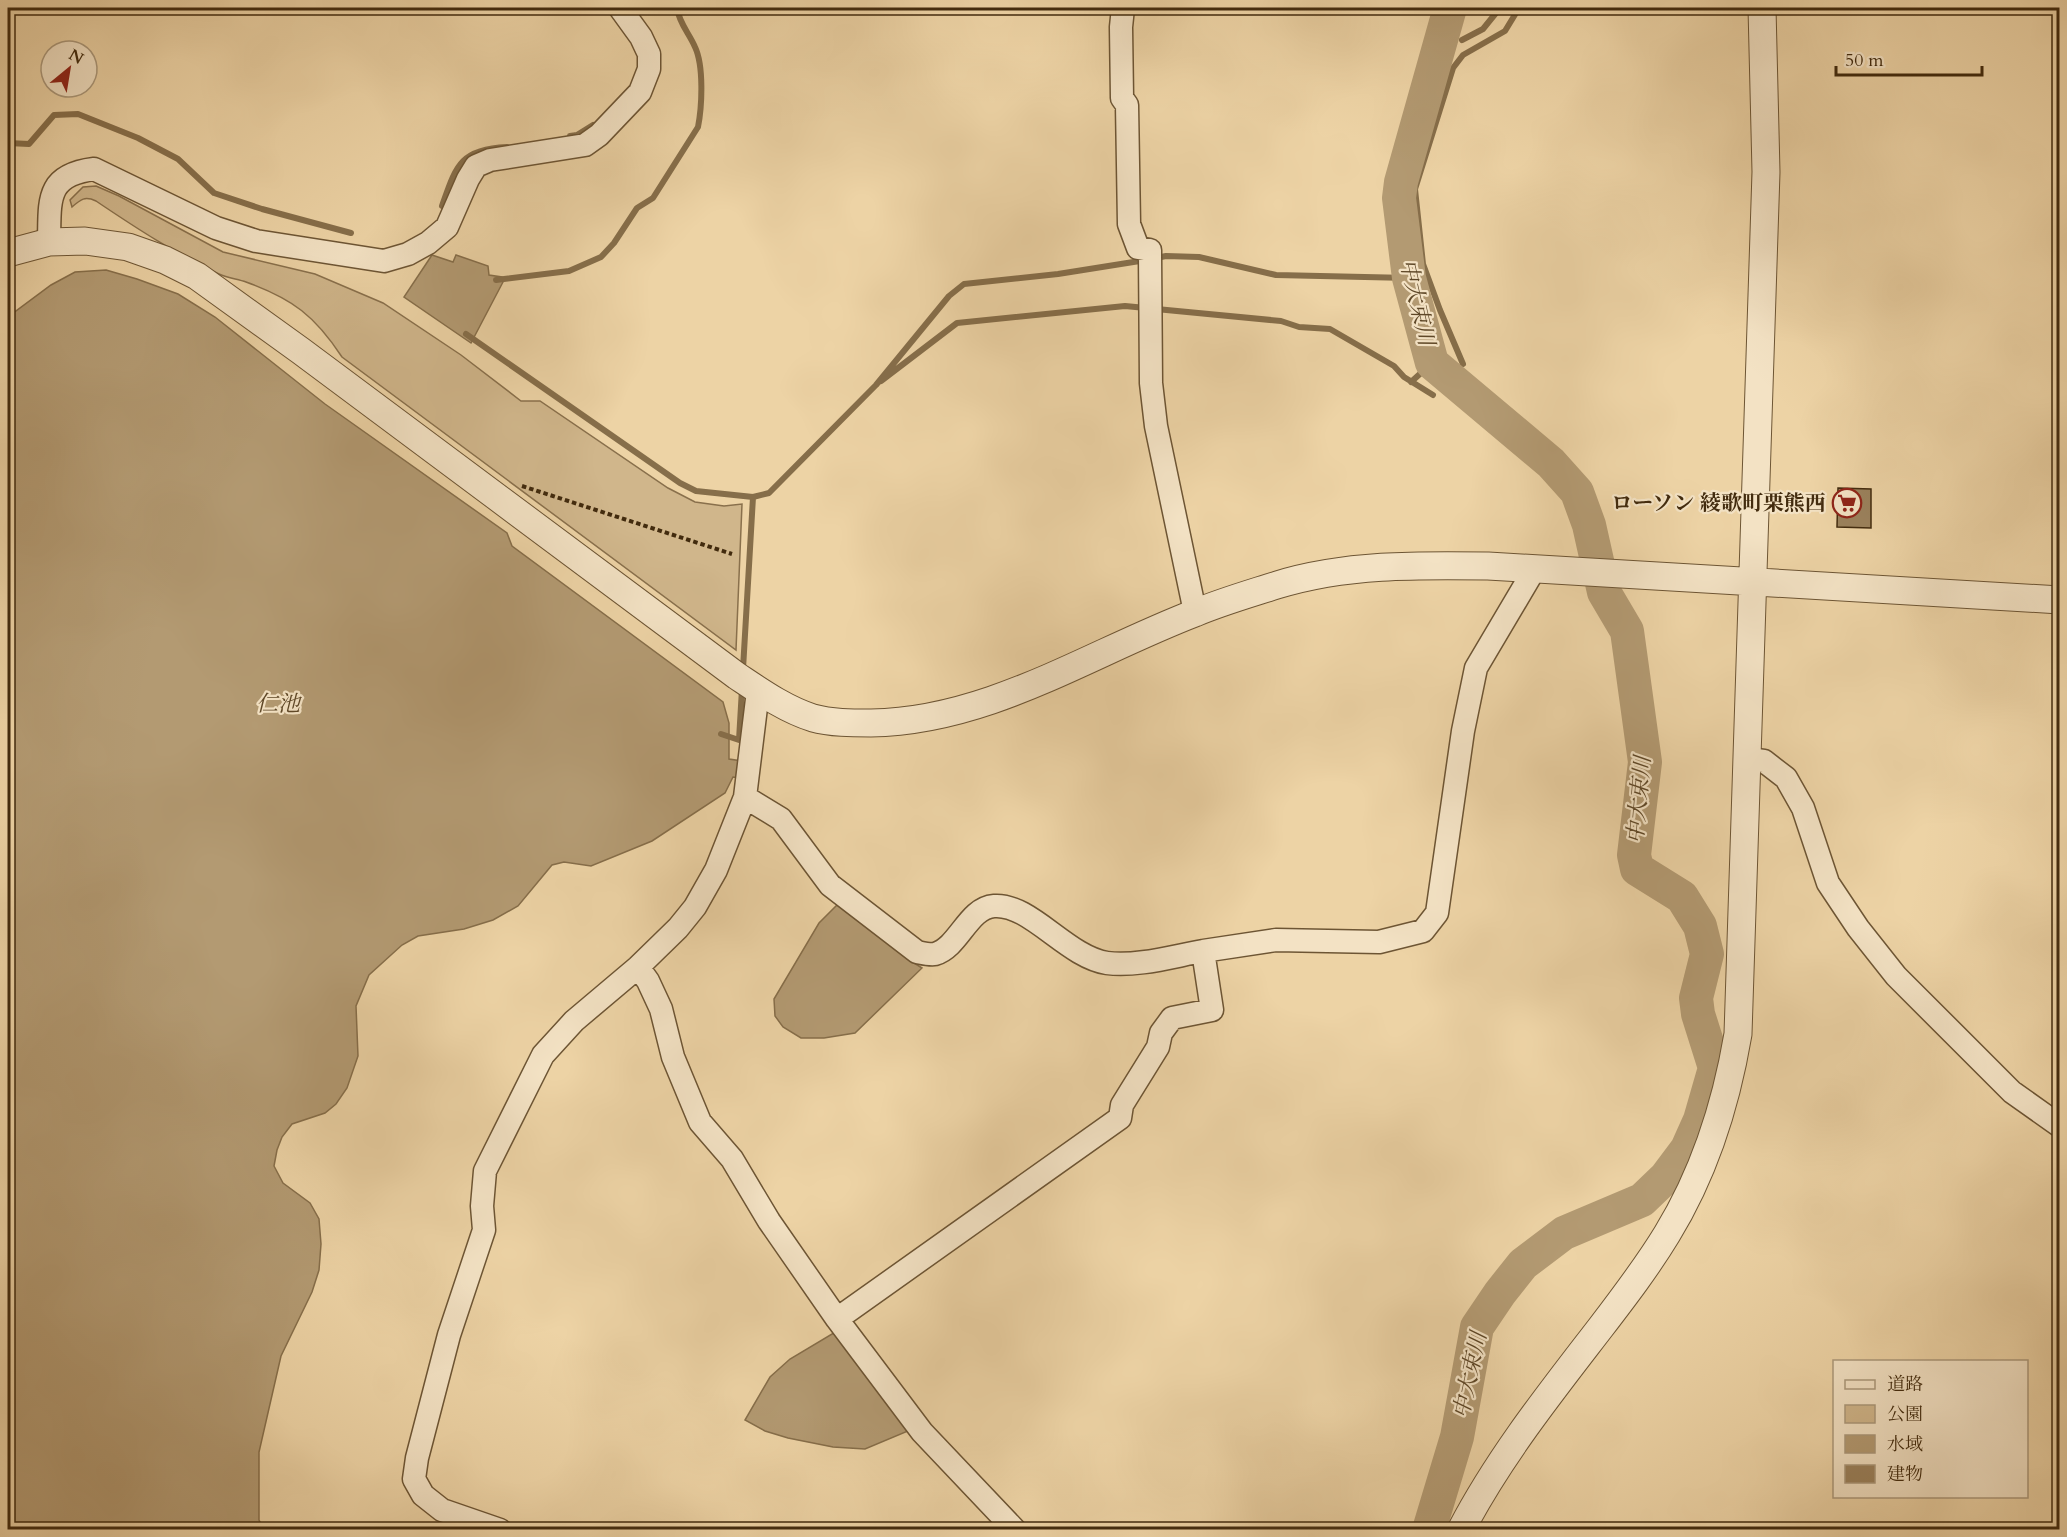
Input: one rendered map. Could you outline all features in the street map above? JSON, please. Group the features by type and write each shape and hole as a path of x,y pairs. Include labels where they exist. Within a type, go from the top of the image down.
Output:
{"street":[{"path":"49,242 53,191 63,178 77,171 94,169 216,228 256,241 384,261 408,254 428,243 447,227 476,166 490,160 585,145 599,135 640,92 648,69 649,54 641,37 620,8"},
{"path":"1123,8 1122,98 1127,105 1129,224 1138,248 1150,250 1151,383 1155,426 1195,612"},
{"path":"1461,1530 1519,1435 1633,1284 1667,1235 1689,1195 1706,1156 1721,1113 1738,1034 1766,172 1762,8"},
{"path":"8,253 49,242 85,241 128,247 165,260 197,276 748,684 793,710 815,718 850,723 897,722 947,714 999,699 1195,612 1279,584 1351,569 1416,564 2060,600"},
{"path":"745,797 781,819 830,885 917,952 934,954 949,947 974,916 991,905 1009,906 1079,953 1107,963 1145,962 1276,940 1379,942 1423,931 1437,913 1463,731 1476,668 1534,570"},
{"path":"500,1530 442,1510 423,1495 414,1479 417,1458 449,1335 484,1230 482,1206 485,1171 543,1055 574,1021 638,967 678,928 694,907 716,870 745,797 748,684"},
{"path":"1748,759 1764,761 1785,778 1803,808 1828,883 1858,928 1896,976 2012,1092 2060,1126"},
{"path":"837,1319 1120,1118 1122,1105 1158,1047 1161,1033 1172,1018 1212,1010 1203,951"},
{"path":"638,967 648,981 661,1009 673,1057 700,1122 732,1159 769,1221 837,1319 922,1432 1011,1528"}],"path":[{"path":"521,486 732,554"}],"green space":[{"path":"96,186 223,252 315,274 383,303 461,355 521,401 540,401 668,488 695,502 724,506 742,504 736,650 342,357 322,330 302,310 263,288 222,275 187,258 96,201 83,199 72,207 70,200 83,187"}],"water":[{"path":"432,255 453,262 456,255 488,266 489,275 502,277 503,282 471,343 404,297"},
{"name":"仁池","path":"106,270 178,294 215,317 325,404 507,533 512,546 723,702 729,723 729,759 742,761 741,778 733,777 725,793 652,841 591,866 564,862 552,865 518,906 493,920 464,929 418,936 402,945 369,975 356,1006 358,1056 347,1088 336,1104 325,1113 292,1124 282,1137 277,1150 274,1166 283,1183 310,1203 319,1219 321,1244 319,1270 312,1292 281,1356 259,1452 259,1520 264,1529 8,1529 8,317 51,285 75,272"},
{"path":"837,905 922,968 855,1033 824,1038 801,1038 783,1027 775,1016 774,999 819,923"},
{"path":"837,1331 908,1431 865,1449 833,1447 765,1431 745,1420 770,1377 790,1359"}],"building":[{"path":"1838,488 1871,489 1871,528 1837,527"}],"waterway":[{"path":"496,280 569,271 601,257 614,243 637,208 653,198 698,127 701,98 700,65 695,47 677,8"},
{"name":"中大束川","path":"1429,1530 1457,1437 1477,1327 1523,1264 1564,1233 1642,1200 1666,1177 1687,1149 1700,1120 1715,1068 1698,1014 1696,998 1707,954 1700,926 1682,897 1637,869 1634,855 1645,762 1627,631 1604,592 1589,525 1577,492 1551,463 1432,363 1409,278 1399,198 1401,182 1450,8"},
{"path":"1462,40 1483,29 1500,8"},
{"path":"1463,364 1423,264 1415,189 1453,68 1463,55 1505,31 1519,8"},
{"path":"8,143 29,144 54,115 78,114 138,138 178,159 214,193 262,209 351,233"},
{"path":"570,136 577,135 593,125"},
{"path":"442,206 451,180 462,162 479,151 507,147"},
{"path":"1156,258 1199,257 1276,275 1409,278"},
{"path":"743,669 753,497 769,493 876,385 949,296 964,284 1058,274 1146,260"},
{"path":"881,381 957,323 1125,306 1281,321 1299,327 1330,329 1394,366 1404,377 1433,395"},
{"path":"466,334 680,483 696,491 753,497"},
{"path":"1411,382 1432,363"},
{"path":"721,734 739,740 742,689"}],"place":[{"name":"ローソン 綾歌町栗熊西","path":"1847,503"}]}
